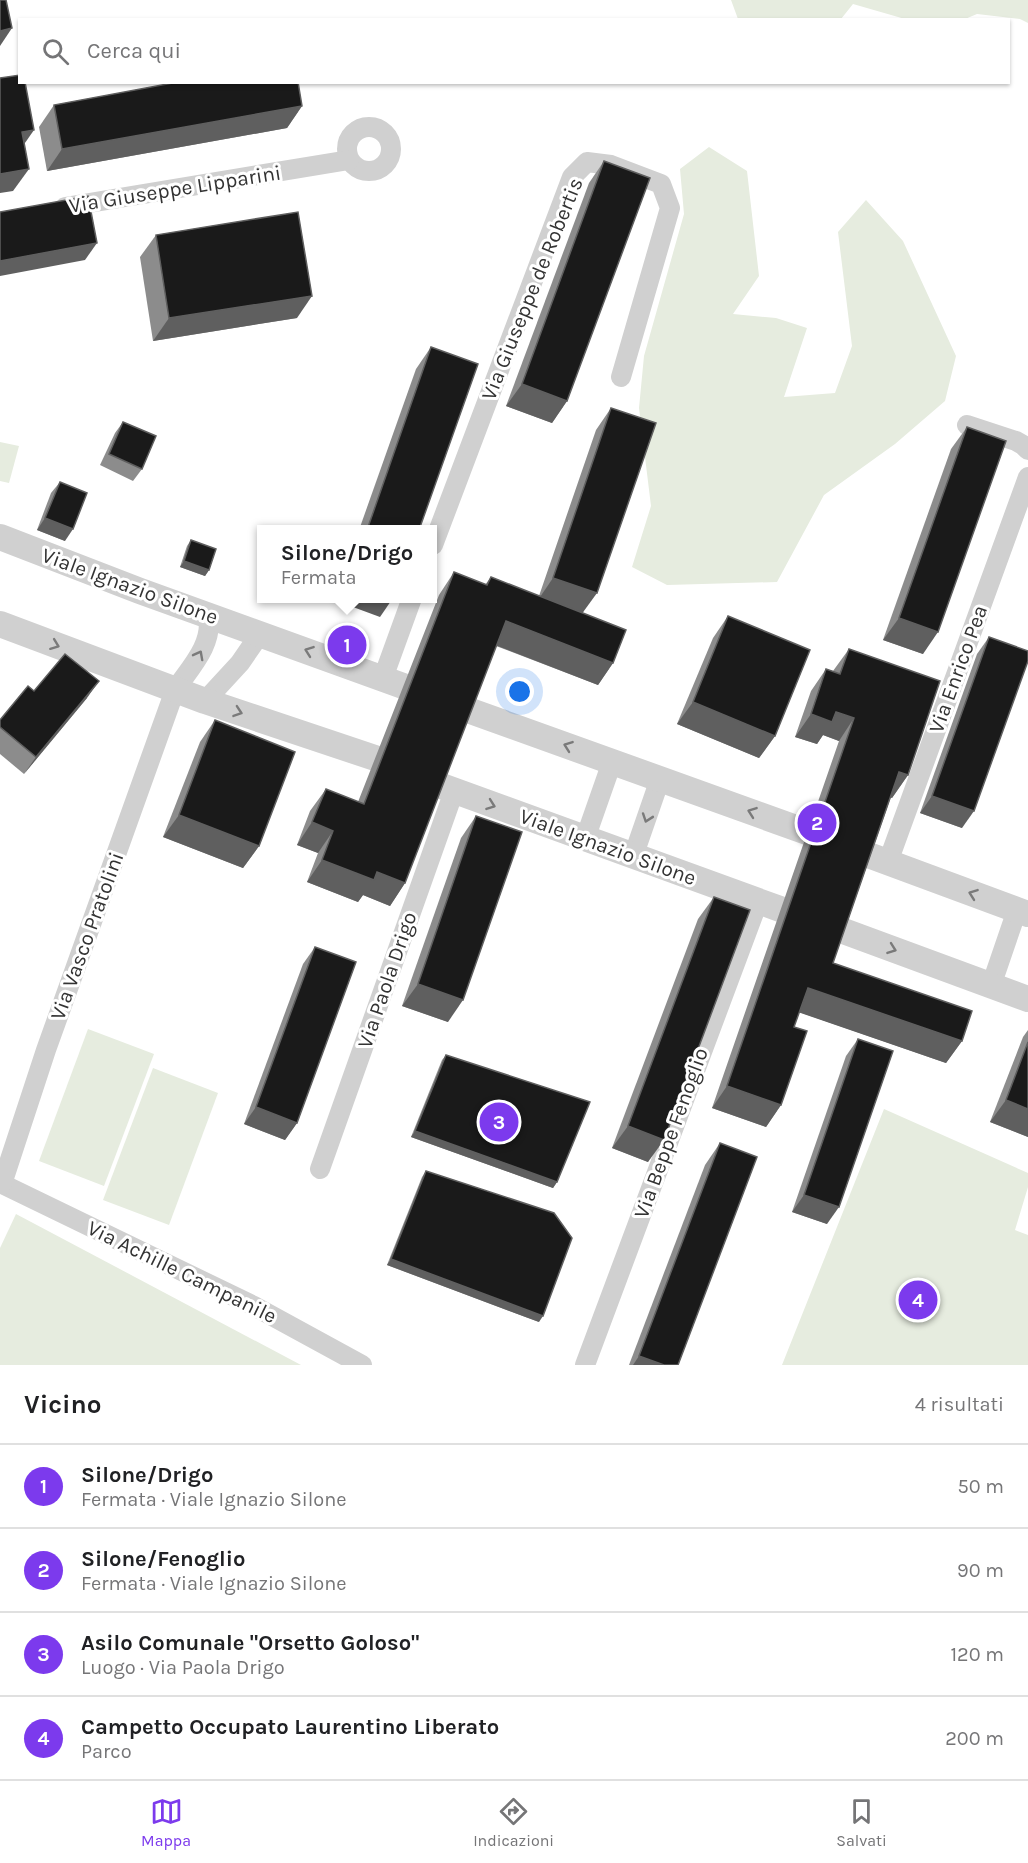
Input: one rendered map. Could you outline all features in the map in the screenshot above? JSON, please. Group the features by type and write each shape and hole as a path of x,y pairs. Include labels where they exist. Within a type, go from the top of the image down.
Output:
{"street":[{"name":"Via Giuseppe Lipparini","path":"47,210 349,160"},
{"name":"Via Giuseppe de Robertis","path":"437,532 572,177 587,162 611,165 661,184 670,208 621,377"},
{"path":"967,425 1016,441 1028,450"},
{"name":"Via Enrico Pea","path":"888,862 1028,477"},
{"name":"Viale Ignazio Silone","path":"0,537 393,682"},
{"path":"393,682 411,603"},
{"name":"Via Vasco Pratolini","path":"1,1183 46,1050 175,690 202,650 211,628 208,615"},
{"path":"0,624 205,701 375,758"},
{"path":"205,701 240,663 260,634"},
{"path":"465,709 807,832"},
{"path":"585,839 612,762"},
{"path":"633,856 660,779"},
{"name":"Viale Ignazio Silone","path":"445,787 769,906"},
{"name":"Via Paola Drigo","path":"320,1169 445,787"},
{"path":"863,853 1022,912 991,986"},
{"name":"Via Beppe Fenoglio","path":"585,1365 769,906"},
{"path":"838,929 1028,999"},
{"name":"Via Achille Campanile","path":"1,1183 254,1306 362,1365"}],"shaded area":[{"path":"731,0 1028,0 1028,23 1020,19 977,14 967,18 902,18 853,4 842,18 738,18"},
{"path":"709,147 747,171 759,276 733,314 776,318 807,328 784,397 835,393 852,346 838,232 866,200 903,241 956,356 945,401 895,444 824,495 777,582 667,585 632,567 651,506 639,408 644,356 684,214 680,169"},
{"path":"0,442 19,446 9,483 0,481"},
{"path":"88,1029 154,1054 104,1186 39,1161"},
{"path":"153,1068 218,1093 169,1225 103,1200"},
{"path":"884,1109 1028,1173 1028,1187 1015,1230 1028,1235 1028,1365 782,1365"},
{"path":"16,1214 301,1365 0,1365 0,1248"}],"building":[{"path":"0,0 6,0 12,28 0,31"},
{"path":"18,75 18,84 25,84 34,130 22,132 29,169 0,174 0,78"},
{"path":"167,84 298,84 302,106 62,149 54,105"},
{"path":"604,161 650,178 567,401 522,384"},
{"path":"88,196 97,243 0,261 0,212"},
{"path":"298,212 312,296 169,318 156,235"},
{"path":"431,347 478,364 421,525 369,525"},
{"path":"611,408 656,423 597,593 553,578"},
{"path":"123,422 156,436 142,469 109,454"},
{"path":"967,427 1006,441 938,632 899,618"},
{"path":"60,482 87,493 73,529 45,518"},
{"path":"191,540 216,549 209,570 184,561"},
{"path":"454,572 487,585 491,577 626,630 613,663 506,621 405,883 377,872 374,880 322,860 333,831 312,822 326,789 364,804"},
{"path":"728,616 810,650 775,736 693,702"},
{"path":"989,637 1028,651 1028,661 974,811 932,796"},
{"path":"849,649 940,681 908,775 899,772 833,963 972,1011 962,1041 808,988 794,1027 807,1031 781,1105 727,1086 854,718 836,712 832,722 811,714 826,669 840,674"},
{"path":"65,654 99,681 36,757 0,727 0,720 28,686 34,691"},
{"path":"215,720 295,752 259,846 179,815"},
{"path":"476,816 522,832 463,1000 418,984"},
{"path":"714,897 750,910 664,1140 628,1126"},
{"path":"315,947 356,962 297,1123 256,1107"},
{"path":"858,1039 893,1051 839,1207 804,1195"},
{"path":"1028,1042 1028,1109 1006,1100"},
{"path":"446,1055 590,1102 557,1182 415,1131"},
{"path":"720,1143 757,1157 678,1365 664,1365 639,1356"},
{"path":"426,1171 554,1213 572,1238 543,1316 391,1259"}],"place":[{"name":"Silone/Drigo","path":"347,645"},
{"name":"Silone/Fenoglio","path":"817,823"},
{"name":"Asilo Comunale \"Orsetto Goloso\"","path":"499,1122"},
{"name":"Campetto Occupato Laurentino Liberato","path":"918,1300"}]}
